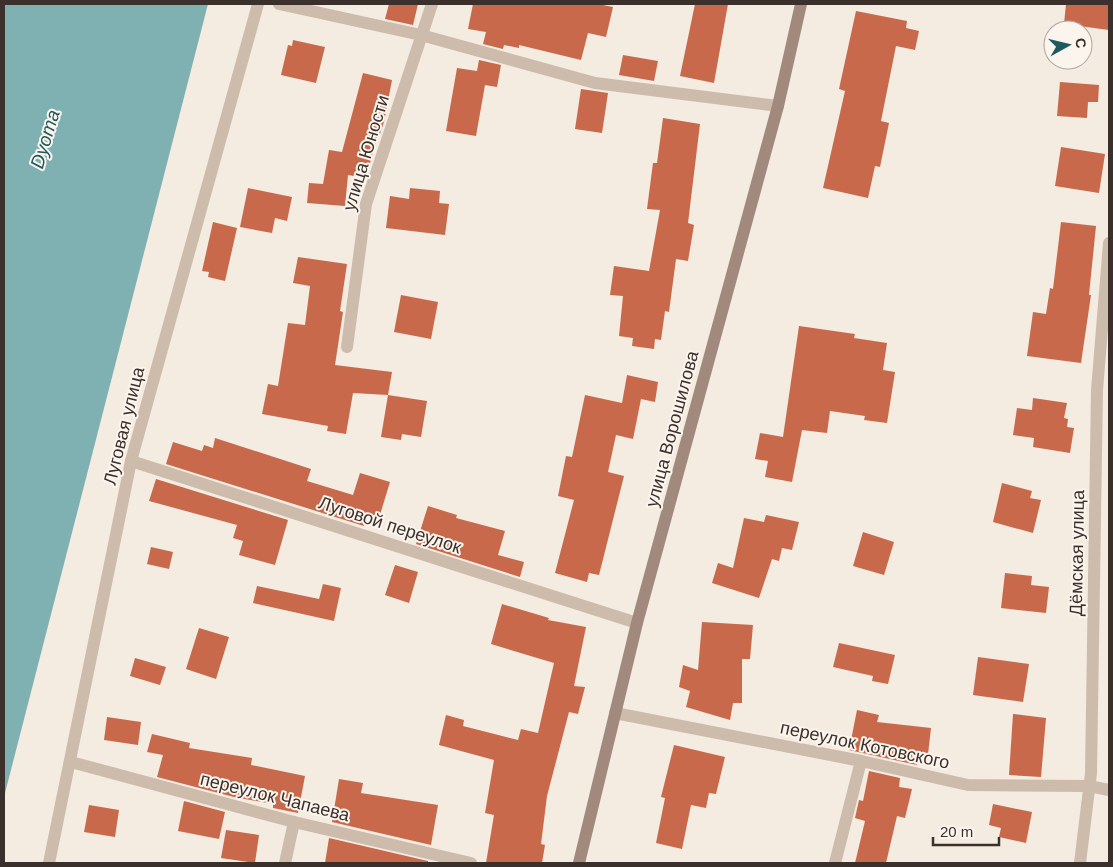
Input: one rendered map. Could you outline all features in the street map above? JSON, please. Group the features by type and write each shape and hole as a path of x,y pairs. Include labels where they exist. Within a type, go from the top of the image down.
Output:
{"street":[{"name":"Луговая улица","path":"48,863 71,762 132,461 258,4"},
{"path":"279,4 421,35 595,83 778,106"},
{"name":"улица Юности","path":"347,347 366,204 432,4"},
{"name":"улица Ворошилова","path":"579,863 637,623 778,106 801,4"},
{"name":"Дёмская улица","path":"1080,863 1090,786 1097,390 1108,286 1109,243"},
{"name":"Луговой переулок","path":"132,461 637,623"},
{"name":"переулок Котовского","path":"616,713 861,761 968,785 1090,786 1109,790"},
{"path":"835,863 861,761"},
{"name":"переулок Чапаева","path":"71,762 294,822 471,863"},
{"path":"285,863 294,822"}],"water":[{"name":"Dyoma","path":"4,4 208,4 4,797"}],"building":[{"path":"389,4 418,4 413,25 385,19"},
{"path":"473,4 598,4 613,7 606,37 588,33 581,60 519,45 519,48 504,45 503,49 483,44 486,32 468,29"},
{"path":"695,4 728,4 714,83 680,76"},
{"path":"1066,4 1109,4 1109,30 1093,28 1093,20 1064,20"},
{"path":"856,11 907,21 906,28 919,31 915,50 896,46 881,121 889,123 880,167 875,166 868,198 823,188 845,91 839,89"},
{"path":"293,40 325,47 316,83 281,75 288,45 292,46"},
{"path":"623,55 658,61 654,81 619,75"},
{"path":"479,60 501,65 497,87 485,85 476,136 446,131 457,68 477,71"},
{"path":"363,73 392,80 384,122 380,134 378,134 366,178 348,175 345,206 307,203 309,183 323,184 329,150 342,152"},
{"path":"1060,82 1099,85 1098,102 1088,102 1087,118 1057,116"},
{"path":"581,89 608,93 602,133 575,129"},
{"path":"663,118 700,124 688,223 694,225 688,261 676,259 669,312 665,311 661,340 655,339 654,349 632,346 633,338 619,336 623,296 610,295 614,266 649,271 660,210 647,209 653,163 657,163"},
{"path":"1061,147 1105,154 1099,193 1055,186"},
{"path":"248,188 292,197 287,221 275,218 272,233 240,227"},
{"path":"410,188 440,191 439,203 449,204 445,235 386,228 390,196 409,199"},
{"path":"213,222 237,228 225,281 208,277 209,272 202,271"},
{"path":"1061,222 1096,226 1089,295 1091,295 1081,363 1027,356 1033,312 1046,314 1050,288 1053,289"},
{"path":"298,257 347,264 340,311 343,312 335,365 392,372 388,395 353,393 346,434 327,431 328,426 262,414 268,384 278,386 288,323 305,325 310,286 293,283"},
{"path":"401,295 438,302 431,339 394,332"},
{"path":"799,326 855,334 854,338 887,343 883,370 895,372 887,423 864,420 865,416 830,411 827,433 802,430 792,482 765,477 768,461 755,459 760,433 783,437"},
{"path":"627,375 658,382 655,402 641,399 633,439 616,435 608,472 624,476 599,575 589,573 587,582 555,573 574,500 558,496 566,456 572,457 585,395 622,403"},
{"path":"388,395 427,401 421,437 402,434 401,440 381,437"},
{"path":"1033,398 1067,403 1064,418 1068,419 1067,427 1074,428 1070,453 1033,447 1034,438 1013,435 1017,408 1032,410"},
{"path":"215,438 311,469 307,481 353,495 360,473 390,482 379,518 367,514 364,526 166,464 173,442 202,451 204,445 213,448"},
{"path":"156,479 288,520 275,565 239,555 243,541 233,538 237,525 149,501"},
{"path":"1002,483 1032,491 1030,498 1041,500 1033,533 993,522"},
{"path":"428,506 457,515 456,518 505,531 498,555 524,562 520,577 416,544"},
{"path":"766,515 799,522 792,550 782,548 779,561 772,559 759,598 712,583 718,563 733,568 744,518 764,522"},
{"path":"863,532 894,542 884,575 853,566"},
{"path":"151,547 173,552 169,569 147,564"},
{"path":"395,565 418,572 409,603 385,595"},
{"path":"1005,573 1032,576 1031,585 1049,587 1046,613 1001,608"},
{"path":"323,584 341,588 334,621 253,603 257,586 319,599"},
{"path":"502,604 549,618 548,620 586,627 574,686 585,687 578,714 569,712 547,796 541,844 545,845 542,863 486,863 494,815 485,813 494,760 439,745 446,715 464,720 463,726 518,740 521,729 538,733 554,663 491,644"},
{"path":"702,622 753,625 750,659 742,659 742,703 733,703 730,720 686,707 690,691 679,687 683,665 698,670"},
{"path":"199,628 229,637 216,679 186,669"},
{"path":"839,643 895,655 888,684 872,681 873,676 833,667"},
{"path":"978,657 1029,664 1023,702 973,695"},
{"path":"135,658 166,667 160,685 130,676"},
{"path":"857,710 879,715 877,722 931,728 927,763 918,762 917,765 849,750"},
{"path":"1013,714 1046,718 1041,777 1009,775"},
{"path":"107,717 141,722 138,745 104,740"},
{"path":"152,734 190,743 189,748 252,758 251,765 305,776 298,813 273,808 273,804 234,797 157,777 163,755 147,752"},
{"path":"674,745 725,757 716,794 709,793 706,808 691,805 682,849 656,843 665,798 661,797"},
{"path":"869,771 900,778 899,787 912,789 905,818 897,816 886,863 855,863 865,821 855,818 859,800 863,801"},
{"path":"339,779 363,783 361,793 438,805 431,845 332,822"},
{"path":"184,801 225,812 219,839 178,831"},
{"path":"993,804 1032,812 1026,843 999,837 1001,828 989,825"},
{"path":"89,805 119,810 115,837 84,832"},
{"path":"226,830 259,835 255,863 221,858"},
{"path":"329,838 428,861 428,863 325,863"}]}
